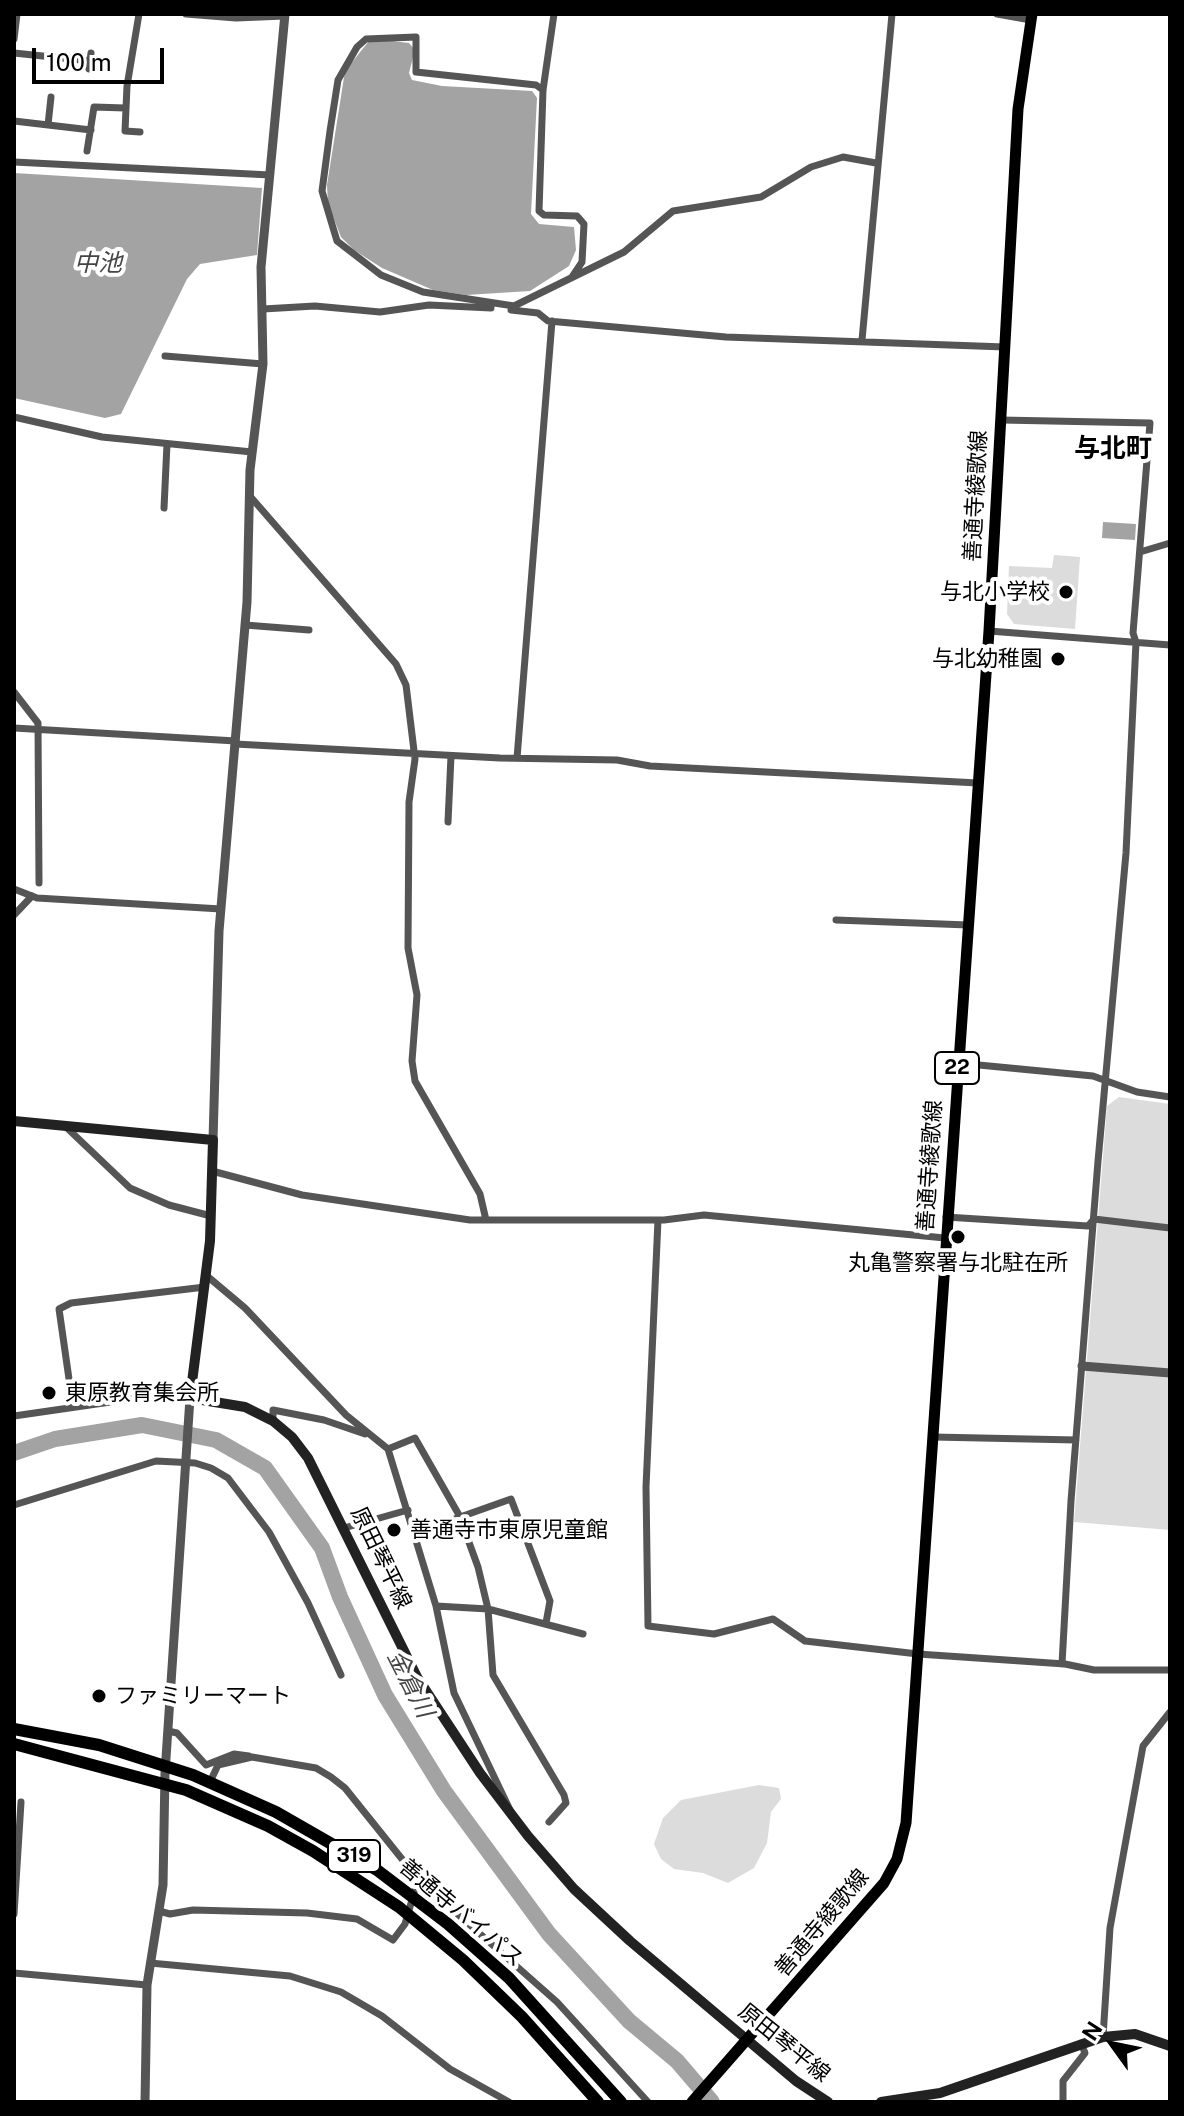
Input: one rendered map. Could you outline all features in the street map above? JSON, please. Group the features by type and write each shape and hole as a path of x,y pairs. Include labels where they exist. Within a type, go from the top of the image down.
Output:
{"highway":[{"name":"善通寺バイパス","path":"14,1729 99,1745 210,1782 301,1825 377,1870 413,1896 509,1978 621,2102"},
{"name":"善通寺バイパス","path":"14,1744 165,1783 231,1808 289,1836 407,1914 512,2007 598,2102"}],"main road":[{"name":"善通寺綾歌線","path":"692,2102 868,1903 897,1859 906,1823 989,631 1018,109 1032,17"},
{"path":"14,1121 213,1140 206,1281 190,1402"},
{"name":"原田琴平線","path":"190,1402 245,1407 273,1421 292,1437 308,1458 417,1677 511,1814 574,1889 747,2040 796,2081 828,2102"},
{"path":"881,2102 940,2093 1103,2037 1135,2034 1170,2046"}],"street":[{"path":"14,39 17,14"},
{"path":"139,14 125,108 125,131 140,132"},
{"path":"186,14 236,18 285,15 261,267 263,364 248,494 245,625 221,909 213,1140"},
{"path":"554,14 543,90 539,211 544,215 577,216 584,224 582,262 570,278"},
{"path":"862,340 892,14"},
{"path":"997,14 1032,17"},
{"path":"543,90 536,85 416,72 416,37 366,39 357,47 338,80 322,191 337,241 381,275 423,292 514,306 624,252 673,211 761,197 811,167 843,157 876,163"},
{"path":"14,53 90,61"},
{"path":"48,125 51,97"},
{"path":"87,151 94,107 125,108"},
{"path":"14,121 91,130"},
{"path":"14,162 270,175"},
{"path":"263,309 315,306 380,312 440,305 527,311 552,321 726,337 1005,347"},
{"path":"517,758 552,321"},
{"path":"165,356 186,362 263,364"},
{"path":"224,371 225,362"},
{"path":"14,417 102,437 252,452"},
{"path":"1001,420 1150,423 1133,633 1136,642 1126,853 1076,1440 1062,1664"},
{"path":"164,508 161,488 167,444"},
{"path":"248,494 396,664 406,685 414,754 409,802 408,948 417,995 414,1071 431,1111 480,1194 486,1220"},
{"path":"1140,552 1170,543"},
{"path":"245,625 309,630"},
{"path":"989,631 1170,645"},
{"path":"14,692 38,723 39,883"},
{"path":"14,728 414,754 617,760 650,766 978,783"},
{"path":"448,822 451,756"},
{"path":"14,889 32,896 122,906 221,909"},
{"path":"14,915 32,896"},
{"path":"836,920 968,925"},
{"path":"958,1063 1106,1079 1137,1092 1170,1097"},
{"path":"64,1126 113,1174 137,1192 211,1216"},
{"path":"212,1171 326,1199 486,1220 658,1220 704,1215 945,1238"},
{"path":"946,1217 1088,1226 1094,1219"},
{"path":"1094,1219 1170,1228"},
{"path":"658,1220 646,1487 648,1626 714,1634 773,1619 805,1641 918,1654 1062,1664 1094,1670 1170,1670"},
{"path":"73,1407 59,1309 71,1303 206,1281 245,1308 346,1415 388,1449 436,1606 454,1693 494,1780 510,1803 511,1814"},
{"path":"1082,1366 1170,1373"},
{"path":"14,1416 138,1398 190,1402 165,1766 159,1911 147,1985 145,2102"},
{"path":"273,1421 273,1410 371,1436"},
{"path":"933,1437 1076,1440"},
{"path":"388,1449 415,1438 460,1519 478,1567 488,1609 493,1675 566,1803 549,1822"},
{"path":"14,1505 156,1461 186,1462 211,1468 228,1478 245,1497 308,1603 341,1675"},
{"path":"415,1533 511,1499 550,1601 546,1623"},
{"path":"344,1528 408,1510"},
{"path":"436,1606 488,1609 583,1634"},
{"path":"1103,2037 1110,1928 1143,1746 1170,1712"},
{"path":"168,1731 177,1733 206,1765 234,1754 316,1768 331,1777 345,1788 418,1879 557,2002 648,2102"},
{"path":"210,1782 218,1765 252,1757"},
{"path":"14,1914 21,1802"},
{"path":"159,1911 170,1914 193,1910 307,1913 357,1919 393,1940 407,1914 418,1879"},
{"path":"150,1963 290,1976 341,1992 382,2016 450,2069 509,2102"},
{"path":"14,1973 147,1985"},
{"path":"1063,2102 1063,2081 1085,2053 1081,2043"}],"shaded area":[{"path":"1054,555 1080,557 1075,629 1014,624 1007,614 1009,566 1052,568"},
{"path":"1119,1097 1170,1104 1170,1530 1074,1522 1107,1106"},
{"path":"759,1785 779,1788 781,1799 771,1812 767,1843 754,1868 728,1883 703,1873 674,1869 661,1859 654,1844 663,1818 681,1800"}],"water":[{"path":"369,41 409,43 415,50 409,73 412,80 442,86 532,91 537,98 531,214 539,224 574,227 576,250 569,266 530,291 466,295 433,290 382,268 354,250 341,237 328,204 327,185 345,71"},
{"name":"中池","path":"14,173 262,188 257,255 200,264 187,279 121,414 105,418 14,398"},
{"path":"1103,522 1136,524 1135,540 1102,538"}],"waterway":[{"name":"金倉川","path":"14,1453 55,1439 142,1425 216,1440 265,1468 322,1548 340,1597 385,1695 444,1791 549,1934 629,2021 677,2061 712,2102"}],"place":[{"name":"与北小学校","path":"1066,592"},
{"name":"与北幼稚園","path":"1058,659"},
{"name":"丸亀警察署与北駐在所","path":"958,1237"},
{"name":"東原教育集会所","path":"49,1393"},
{"name":"善通寺市東原児童館","path":"394,1530"},
{"name":"ファミリーマート","path":"99,1696"}],"district":[{"name":"与北町","path":"1113,449"}]}
